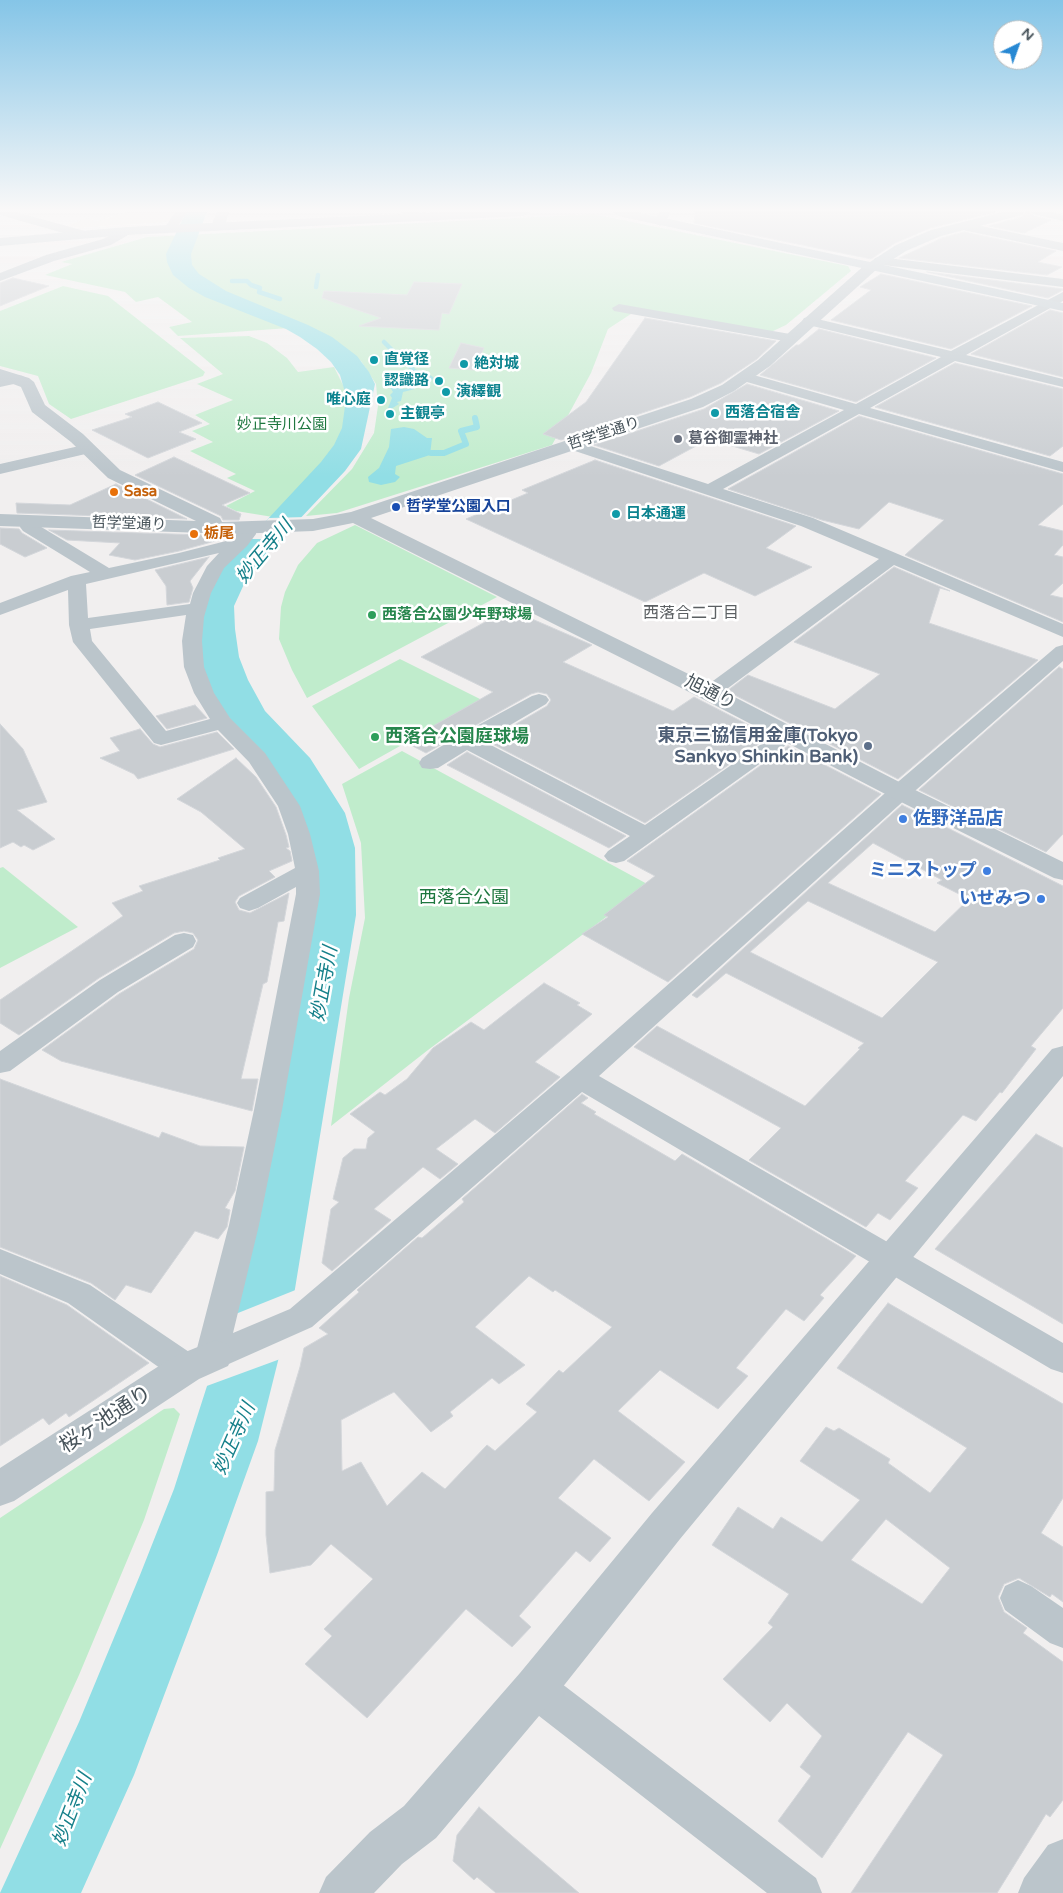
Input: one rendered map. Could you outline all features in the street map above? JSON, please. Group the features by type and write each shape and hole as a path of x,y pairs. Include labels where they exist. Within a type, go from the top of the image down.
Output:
{"main road":[{"path":"1036,300 1056,305"}],"street":[{"name":"哲学堂通り","path":"3,518 30,521 223,528 249,533 355,517 697,403 745,378 833,300"},
{"path":"709,490 953,356 1056,305"},
{"path":"619,308 790,338"},
{"path":"809,321 1063,383"},
{"path":"0,374 18,379 28,385 38,408 78,438 114,474 223,528"},
{"path":"745,378 1063,466"},
{"path":"0,383 18,379"},
{"path":"572,445 807,522 1063,631"},
{"path":"0,469 88,449"},
{"name":"旭通り","path":"355,517 709,692 900,792 1063,872"},
{"path":"30,521 30,527 105,573"},
{"path":"0,609 77,580 181,558 249,533"},
{"path":"204,1360 244,1225 268,1110 308,894 307,871 299,834 288,806 257,758 222,722 204,693 194,668 192,641 202,593 216,566 249,533"},
{"path":"709,692 892,558"},
{"path":"77,580 79,625 82,642 161,739 222,722"},
{"path":"79,625 198,608"},
{"path":"204,1360 301,1318 580,1078 900,792 1063,651"},
{"path":"430,762 539,700"},
{"path":"616,856 790,733"},
{"path":"466,741 646,835"},
{"path":"249,903 307,871"},
{"path":"0,1064 109,986 184,941"},
{"path":"342,1893 386,1848 420,1822 535,1688 666,1526 1063,1056"},
{"path":"580,1078 1063,1358"},
{"path":"0,1261 79,1294 204,1360"},
{"name":"桜ヶ池通り","path":"0,1489 204,1360"},
{"path":"1018,1598 1063,1630"},
{"path":"535,1688 801,1893"},
{"path":"1038,1893 1063,1860"}],"green space":[{"path":"27,300 114,300 205,372 203,376 71,419 49,404 38,376 0,366 0,311"},
{"path":"163,300 816,300 786,325 771,332 637,310 608,329 591,373 552,445 337,513 306,516 352,469 374,433 378,406 376,384 361,361 303,327 178,336 169,327 192,322"},
{"name":"妙正寺川公園","path":"249,336 267,343 287,358 298,372 334,367 348,395 344,429 335,445 322,463 273,517 236,511 226,506 255,491 227,478 236,474 190,451 213,442 192,431 210,424 195,415 233,400 197,384 223,374 180,338"},
{"name":"西落合公園少年野球場","path":"355,525 497,597 307,698 292,670 279,639 281,607 285,592 298,565 317,543"},
{"name":"西落合公園庭球場","path":"400,659 482,700 359,769 312,706"},
{"name":"西落合公園","path":"402,751 649,885 428,1050 331,1126 349,998 365,918 361,843 342,784"},
{"path":"3,867 78,927 0,968 0,868"},
{"path":"174,1408 180,1414 144,1520 79,1675 0,1849 0,1518 164,1409"}],"water":[{"name":"妙正寺川","path":"213,300 249,300 332,337 357,356 375,384 361,449 345,471 260,561 245,582 234,606 239,657 248,680 265,711 310,758 345,813 355,848 356,915 293,1301 258,1441 134,1775 81,1893 0,1893 79,1722 140,1575 174,1489 207,1386 314,868 241,734 207,687 197,632 219,567 252,536 321,462 334,445 342,428 346,399 340,375 331,362 317,349 286,329"},
{"path":"394,378 402,389 415,389 403,392 401,401 397,402 399,404 391,409 388,408 392,398 390,395 393,392 388,384"},
{"path":"404,427 414,429 427,438 432,438 430,455 396,466 395,474 400,477 395,482 381,485 369,482 368,477 379,468 389,447 391,429"}],"pier":[{"path":"306,517 281,539 248,539 269,518"},
{"path":"298,1289 283,1358 204,1387 223,1319"}],"building":[{"path":"0,300 14,300 0,306"},
{"path":"329,300 455,300 449,314 442,313 439,330 359,326 381,318"},
{"path":"857,300 1005,300 1032,306 951,349 831,320"},
{"path":"1050,310 1063,313 1063,377 971,354"},
{"path":"645,318 776,341 757,359 721,383 690,397 561,440 543,434 586,402"},
{"path":"819,329 936,358 856,402 760,375 796,345 799,345"},
{"path":"461,343 484,348 474,370 449,368"},
{"path":"955,363 1063,389 1063,446 1050,456 875,407"},
{"path":"747,384 839,411 759,454 709,439 659,466 594,445 704,409"},
{"path":"158,402 202,423 179,432 196,439 148,458 92,430 132,417 125,414"},
{"path":"859,416 1063,474 1063,504 1038,525 1063,531 1063,545 1054,555 1063,557 1063,583 1050,595 1063,598 1063,622 905,555 944,520 889,502 859,529 822,520 728,489"},
{"path":"174,457 250,493 222,505 241,514 239,520 223,520 221,516 135,475"},
{"path":"595,460 796,526 766,548 812,567 755,596 704,573 645,602 466,519 528,493 522,490"},
{"path":"116,484 187,519 17,513 16,503 70,505"},
{"path":"0,528 19,529 22,533 47,548 25,557 0,544"},
{"path":"49,530 233,536 179,551 135,560 109,555 120,543 67,540"},
{"path":"209,557 190,581 193,588 189,602 167,605 166,586 155,570"},
{"path":"894,567 950,591 940,588 929,623 1038,660 898,779 727,691 748,675 835,709 880,674 794,642"},
{"path":"509,609 592,645 563,662 673,711 694,697 770,736 645,823 487,741 547,706 551,700 547,694 538,692 531,694 426,753 405,742 493,692 421,657"},
{"path":"1059,667 1063,669 1063,834 1046,852 919,790"},
{"path":"195,705 207,718 167,729 156,716"},
{"path":"0,724 23,749 47,802 17,810 55,839 33,850 24,845 21,847 13,842 0,848"},
{"path":"140,729 153,744 160,747 217,732 234,749 138,779 134,774 100,758 120,751 110,738"},
{"path":"788,746 881,794 668,982 582,934 608,917 604,915 655,876 627,861"},
{"path":"467,752 626,836 609,848 447,765"},
{"path":"236,758 256,777 276,807 289,847 286,848 290,851 292,861 269,871 275,877 239,896 235,902 239,910 250,913 289,893 284,921 278,922 267,982 263,984 241,1079 258,1079 252,1111 61,1061 42,1050 119,994 194,949 198,940 193,933 184,931 174,933 99,978 19,1035 0,1023 0,1000 123,916 112,903 143,891 139,886 220,860 218,858 245,849 201,812 177,799"},
{"path":"902,805 1063,886 1063,1008 1031,1046 1036,1049 1002,1093 1000,1092 976,1121 963,1115 905,1181 918,1188 890,1220 878,1213 866,1227 749,1160 781,1128 634,1047 657,1026 805,1106 864,1043 726,973 697,998 692,995","holes":["873,843 942,880 937,883 969,899 935,932 828,883","808,901 938,962 882,1018 750,952"]},
{"path":"544,983 580,1003 577,1005 592,1014 535,1062 560,1077 495,1133 475,1119 436,1149 458,1164 440,1179 423,1167 374,1209 391,1220 332,1271 322,1263 331,1209 339,1202 333,1199 343,1158 354,1149 366,1149 368,1138 375,1132 350,1114 380,1092 385,1095 407,1079 433,1048 471,1022 484,1030"},
{"path":"0,1079 159,1138 162,1132 200,1146 244,1147 235,1191 225,1208 230,1210 227,1227 218,1239 195,1231 151,1293 126,1285 115,1300 91,1283 0,1247"},
{"path":"582,1094 588,1098 581,1103 596,1112 594,1114 675,1161 682,1154 856,1256 820,1295 824,1298 804,1321 786,1309 736,1368 748,1376 718,1409 660,1370 618,1411 685,1462 649,1501 594,1459 558,1498 611,1538 590,1562 576,1551 519,1616 531,1627 512,1647 466,1609 367,1718 305,1664 332,1636 324,1629 373,1579 331,1544 311,1565 270,1573 266,1535 266,1492 274,1491 275,1450 304,1348 328,1334 319,1328 359,1292 357,1290 418,1237 422,1238 464,1202 462,1199","holes":["529,1276 553,1292 555,1290 612,1327 563,1373 559,1370 526,1404 537,1412 495,1451 487,1445 445,1489 422,1472 387,1506 361,1462 342,1471 341,1420 394,1392 431,1432 453,1416 450,1412 492,1378 499,1384 525,1365 475,1327"]},
{"path":"1036,1134 1063,1148 1063,1324 935,1249"},
{"path":"0,1276 67,1305 149,1363 69,1417 66,1413 49,1425 43,1418 0,1446"},
{"path":"888,1303 1063,1404 1063,1498 1041,1533 1063,1547 1063,1602 1052,1594 1050,1597 1019,1578 1004,1584 998,1597 1004,1612 1027,1628 1023,1633 1063,1662 1063,1800 1050,1817 1046,1814 997,1893 851,1893 943,1755 908,1732 822,1858 778,1821 811,1776 800,1767 822,1736 787,1703 770,1722 723,1679 773,1627 768,1623 789,1594 712,1545 738,1507 773,1529 781,1517 822,1542 860,1500 800,1461 826,1427 834,1431 839,1428 890,1459 888,1463 930,1493 967,1448 837,1368","holes":["886,1519 950,1568 922,1604 851,1560"]},
{"path":"479,1807 579,1893 496,1893 477,1877 474,1880 453,1861 457,1835"}],"waterway":[{"path":"384,342 395,353"},
{"path":"399,353 414,371 431,378"},
{"path":"431,453 444,453 466,444 461,431 477,427 475,418"}],"place":[{"name":"直覚径","path":"374,360"},
{"name":"絶対城","path":"464,364"},
{"name":"認識路","path":"439,381"},
{"name":"演繹観","path":"446,392"},
{"name":"唯心庭","path":"381,400"},
{"name":"西落合宿舎","path":"715,413"},
{"name":"主観亭","path":"390,414"},
{"name":"葛谷御霊神社","path":"678,439"},
{"name":"Sasa","path":"114,492"},
{"name":"哲学堂公園入口","path":"396,507"},
{"name":"日本通運","path":"616,514"},
{"name":"栃尾","path":"194,534"},
{"name":"西落合公園少年野球場","path":"372,615"},
{"name":"西落合公園庭球場","path":"375,737"},
{"name":"東京三協信用金庫(Tokyo Sankyo Shinkin Bank)","path":"868,746"},
{"name":"佐野洋品店","path":"903,819"},
{"name":"ミニストップ","path":"987,871"},
{"name":"いせみつ","path":"1041,899"}],"district":[{"name":"西落合二丁目","path":"691,614"}]}
